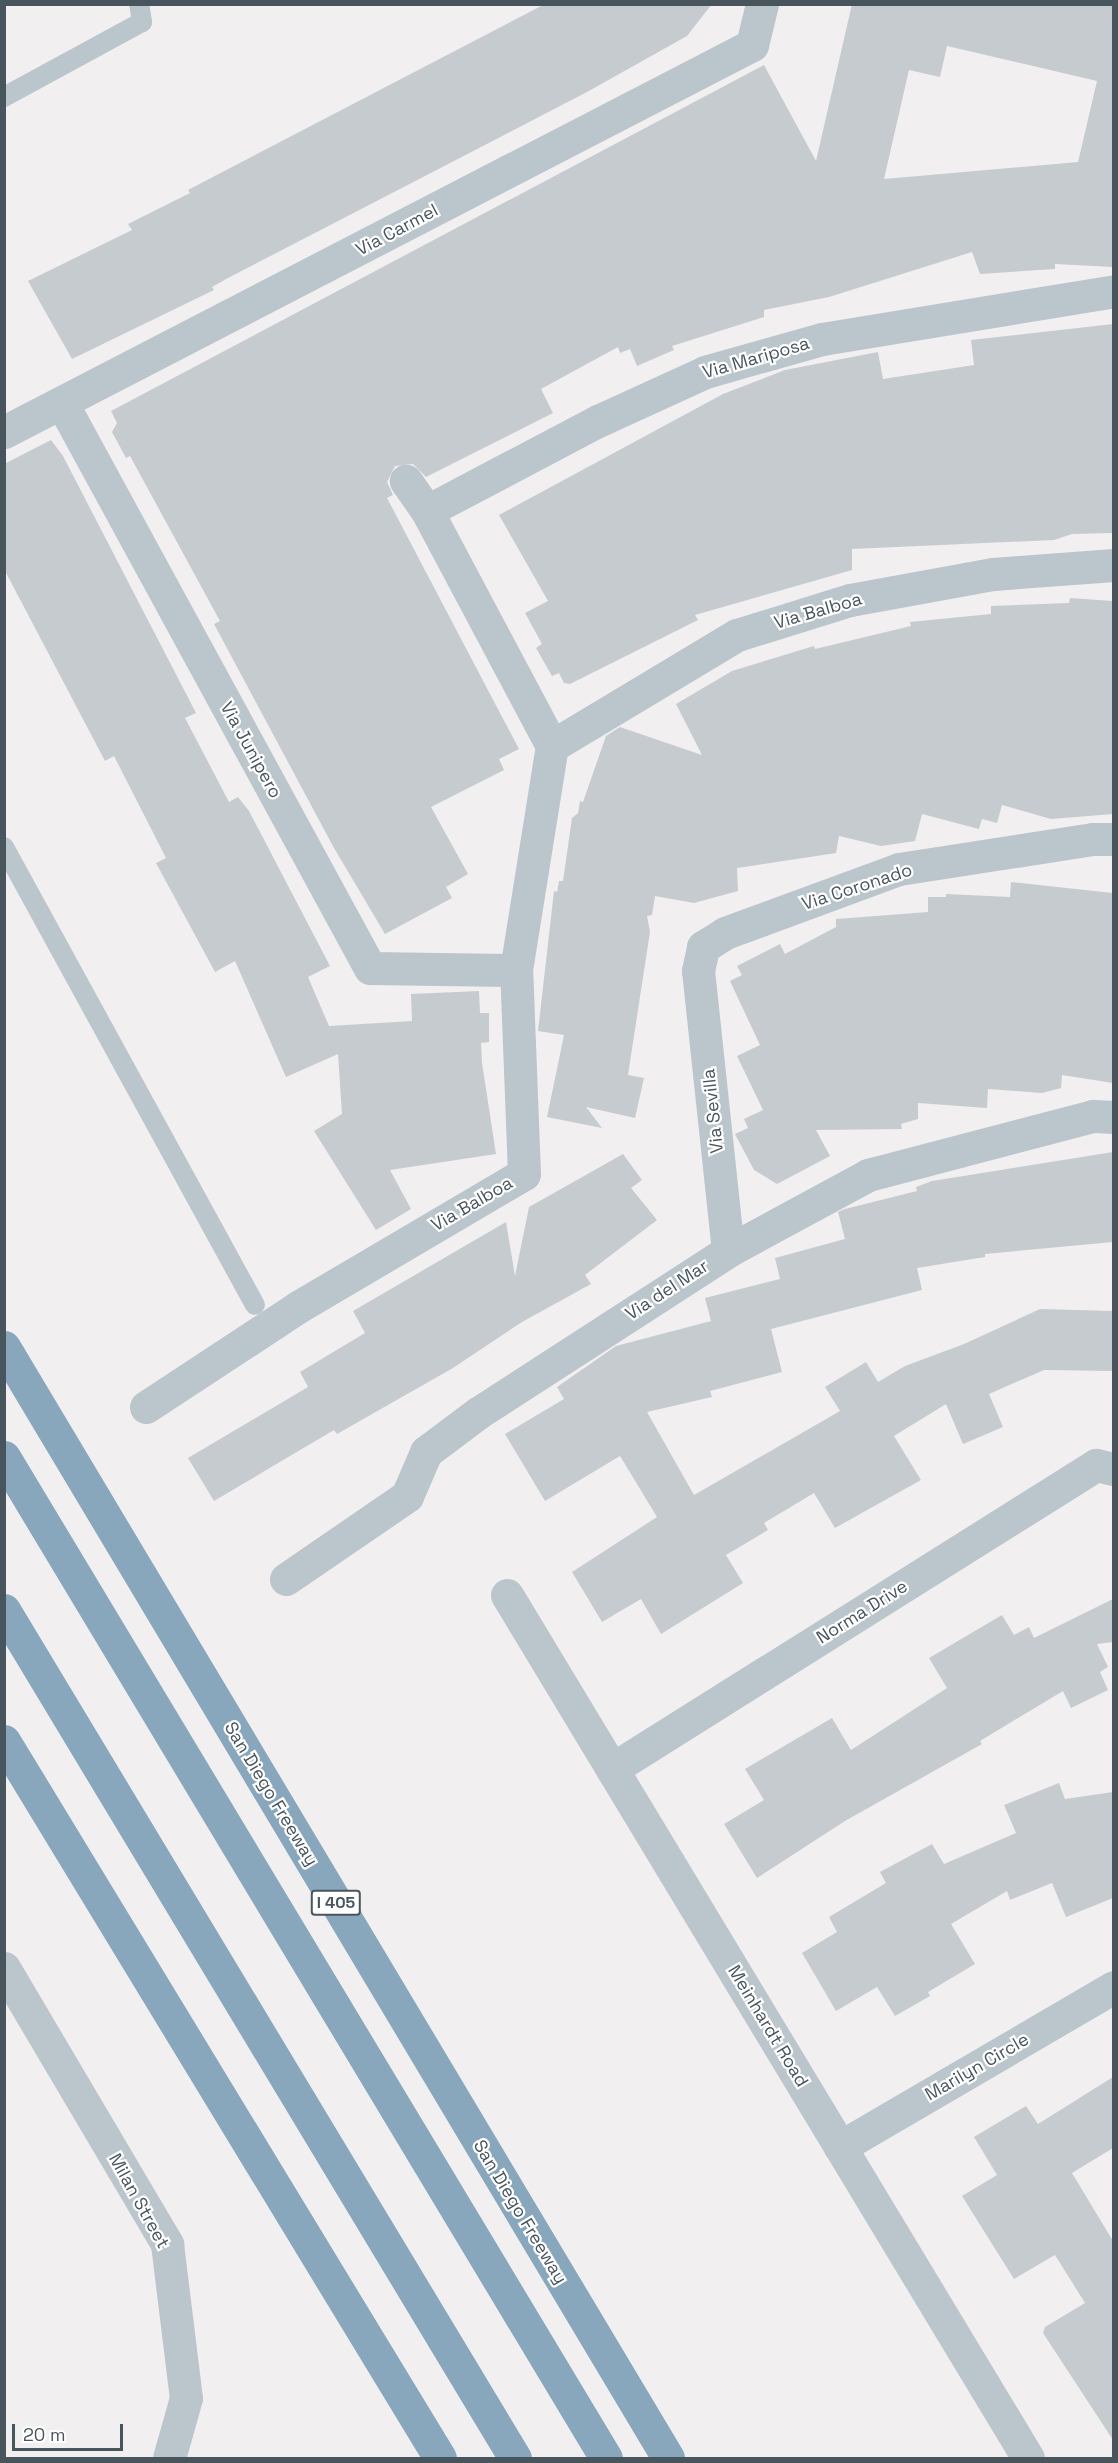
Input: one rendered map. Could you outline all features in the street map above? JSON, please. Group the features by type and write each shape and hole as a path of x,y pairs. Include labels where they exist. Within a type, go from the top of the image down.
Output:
{"highway":[{"name":"San Diego Freeway","path":"4,1347 668,2458"},
{"path":"4,1456 606,2458"},
{"path":"4,1610 515,2458"},
{"path":"4,1741 440,2458"}],"street":[{"name":"Via Carmel","path":"4,432 63,405 752,45 762,4"},
{"name":"Via Mariposa","path":"427,511 598,421 705,372 822,339 1113,291"},
{"name":"Via Junipero","path":"63,405 370,968 516,970"},
{"path":"406,482 427,511 552,746"},
{"name":"Via Balboa","path":"146,1407 298,1307 524,1174 516,970 552,746 737,635 861,598 993,574 1113,565"},
{"name":"Via Coronado","path":"698,971 704,948 725,933 899,869 1093,839 1113,839"},
{"name":"Via Sevilla","path":"698,971 728,1251"},
{"name":"Via del Mar","path":"286,1579 407,1496 426,1452 478,1413 728,1251 868,1175 1093,1116 1113,1117"},
{"name":"Norma Drive","path":"612,1769 1096,1465 1113,1469"},
{"name":"Meinhardt Road","path":"507,1595 1028,2458"},
{"name":"Milan Street","path":"4,1968 167,2244 186,2398 169,2458"},
{"name":"Marilyn Circle","path":"840,2147 1113,1987"}],"lane":[{"path":"4,97 142,22 139,4"},
{"path":"4,847 255,1305"}],"building":[{"path":"545,4 712,4 687,36 587,92 228,278 212,287 214,290 72,359 28,281 132,230 128,224 190,193 188,190"},
{"path":"852,4 1113,4 1113,267 1055,264 1055,269 980,274 972,252 829,297 764,310 764,317 672,346 674,350 637,366 630,349 620,353 618,347 541,389 553,413 426,477 413,464 395,466 387,482 393,495 387,498 519,749 499,759 504,770 431,807 468,874 446,887 452,898 385,934 334,848 214,624 220,621 130,456 126,458 112,432 117,423 111,411 764,65 816,161","holes":["947,46 1097,81 1078,162 884,179 909,70 940,77"]},
{"path":"1113,324 1113,533 1072,534 1054,540 852,549 852,570 695,615 698,620 570,684 564,683 559,673 552,676 536,648 542,644 525,613 548,601 499,515 723,394 785,370 878,352 883,379 974,365 971,340"},
{"path":"51,440 63,456 196,713 185,718 229,802 238,797 249,811 330,966 308,977 329,1026 412,1021 411,994 479,991 480,1013 489,1013 489,1042 481,1043 496,1154 390,1170 411,1209 376,1230 314,1131 342,1114 338,1054 286,1077 235,961 215,972 156,863 166,858 114,756 105,761 4,569 4,464"},
{"path":"1070,598 1113,601 1113,814 1051,819 1002,805 997,823 982,819 979,829 922,814 915,841 881,846 839,836 836,853 737,868 738,891 694,903 655,896 652,915 647,916 650,932 628,1075 644,1078 635,1118 586,1107 602,1128 547,1117 564,1035 538,1031 554,891 557,892 559,881 563,881 572,818 578,813 580,801 583,802 606,736 620,727 702,755 676,704 732,671 814,646 815,649 911,626 910,622 991,614 991,606 1069,603"},
{"path":"1011,882 1113,893 1113,1083 1062,1075 1061,1088 1042,1093 988,1089 987,1108 918,1103 918,1119 901,1124 902,1129 816,1130 830,1156 777,1184 754,1170 735,1134 748,1128 744,1119 763,1110 737,1056 760,1045 730,981 742,975 737,966 780,944 785,954 836,927 836,919 928,912 928,897 946,897 946,894 1010,897"},
{"path":"1113,1152 1113,1242 985,1254 985,1257 917,1268 922,1290 771,1329 782,1372 710,1391 712,1397 647,1412 694,1495 840,1411 825,1387 866,1362 878,1382 905,1366 964,1344 1040,1309 1113,1311 1113,1371 1044,1370 989,1394 1003,1427 963,1444 946,1404 894,1436 921,1480 835,1528 814,1493 764,1523 768,1530 726,1555 743,1583 661,1634 641,1599 602,1622 572,1572 657,1517 620,1456 545,1501 505,1434 564,1399 557,1387 616,1346 711,1321 705,1298 780,1279 775,1258 845,1239 838,1212 917,1191 916,1187 932,1181"},
{"path":"623,1154 642,1180 631,1188 657,1220 585,1275 591,1284 522,1322 453,1368 337,1434 334,1430 214,1501 188,1458 308,1387 300,1372 365,1333 353,1311 506,1222 515,1276 529,1207"},
{"path":"1113,1599 1113,1642 1097,1644 1108,1667 1100,1672 1108,1690 1071,1708 1063,1691 980,1741 982,1744 845,1821 757,1878 724,1824 764,1800 745,1769 832,1718 851,1750 947,1688 929,1658 1002,1615 1014,1635 1029,1627 1034,1638"},
{"path":"1059,1783 1065,1799 1113,1792 1113,1898 1066,1917 1052,1883 1010,1900 1007,1891 951,1924 975,1964 928,1992 930,1996 895,2016 877,1987 836,2011 802,1953 837,1932 829,1917 886,1883 880,1872 932,1844 944,1864 1016,1833 1004,1805"},
{"path":"1113,2077 1113,2148 1072,2173 1113,2241 1113,2440 1043,2333 1045,2327 1085,2303 1055,2255 1014,2279 962,2196 997,2175 974,2137 1026,2106 1038,2124"}]}
